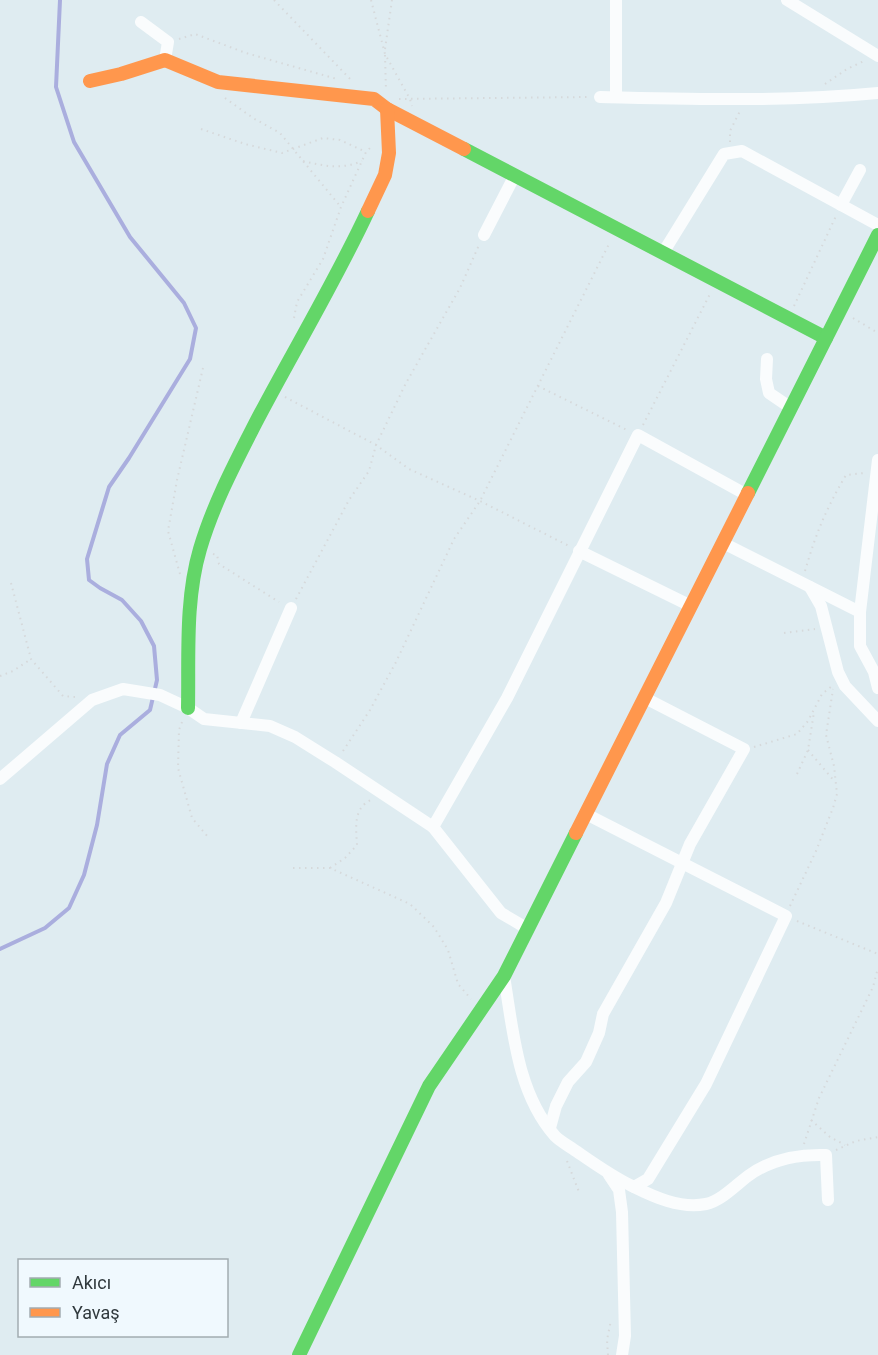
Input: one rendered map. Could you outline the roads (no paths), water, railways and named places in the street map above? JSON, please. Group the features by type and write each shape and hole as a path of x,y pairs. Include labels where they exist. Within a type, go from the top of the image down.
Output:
{"street":[{"path":"616,0 616,97"},
{"path":"787,0 878,55"},
{"path":"141,22 168,42 165,60"},
{"path":"90,81 165,60 218,82 374,99 387,109 826,338"},
{"path":"600,97 747,98 878,93"},
{"path":"188,708 190,605 200,551 219,494 272,390 353,243 386,175 389,153 387,109"},
{"path":"663,253 724,154 742,151 878,225"},
{"path":"841,205 860,170"},
{"path":"484,234 515,175"},
{"path":"299,1355 429,1086 504,976 878,235"},
{"path":"767,359 766,379 769,393 791,408"},
{"path":"433,827 507,698 638,435 747,495"},
{"path":"877,468 860,612 860,646 874,672 878,688"},
{"path":"723,543 860,612"},
{"path":"579,551 691,606"},
{"path":"805,584 821,606 838,672 845,686 878,721"},
{"path":"242,723 291,608"},
{"path":"0,779 93,700 123,689 160,695 188,708 204,719 270,726 295,737 433,827 501,913 528,929"},
{"path":"553,1132 556,1106 568,1082 586,1062 599,1034 603,1014 666,903 690,843 744,749 645,698"},
{"path":"586,814 786,916 706,1084 648,1179 634,1187"},
{"path":"504,976 518,1059 535,1107 553,1132 607,1172 659,1199 687,1204 708,1204 750,1174 777,1160 802,1154 826,1155 828,1200"},
{"path":"607,1172 619,1190 622,1212 625,1336 622,1355"}],"waterway":[{"path":"0,949 45,928 69,908 84,875 97,825 107,764 120,735 150,710 157,680 154,646 141,621 122,600 89,580 87,559 109,487 190,359 196,328 184,303 130,237 74,142 56,87 60,0"}]}
